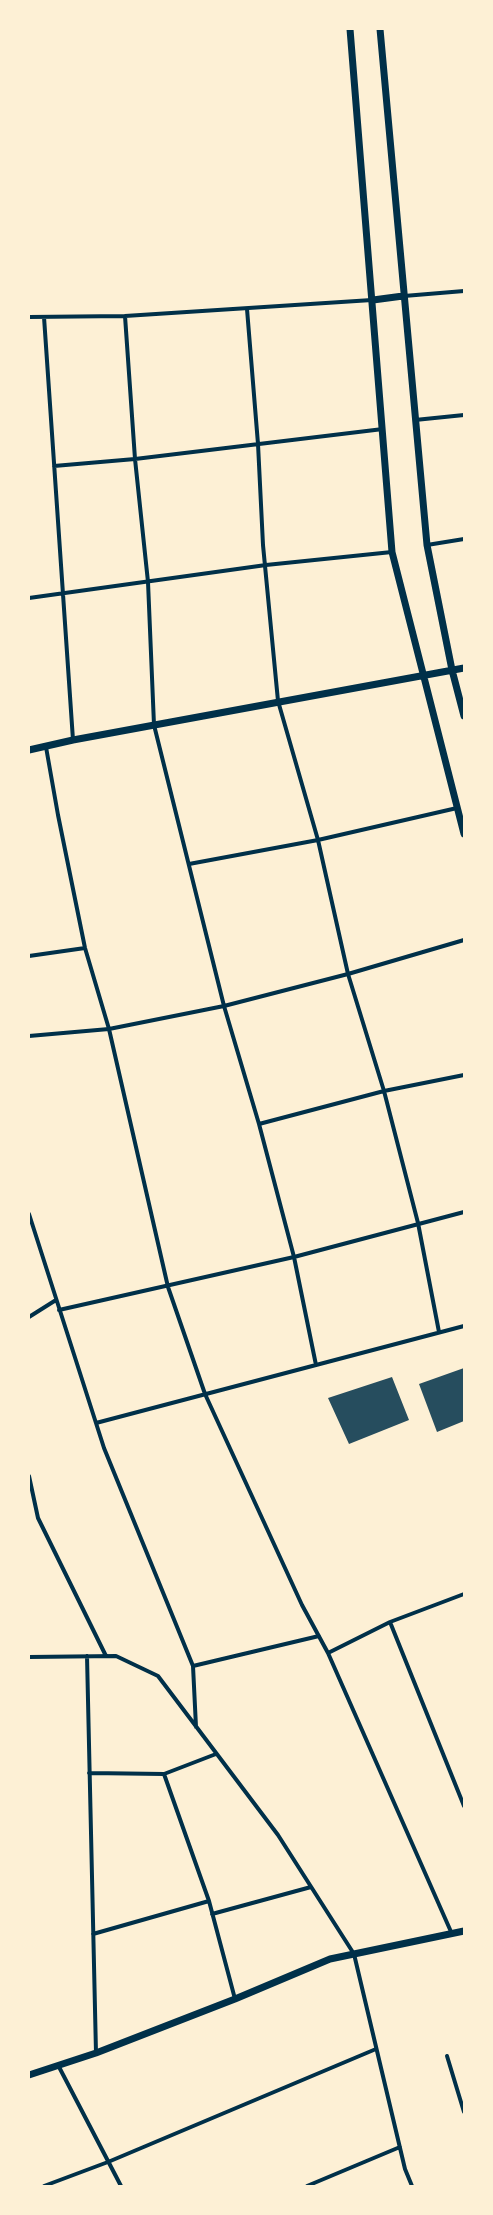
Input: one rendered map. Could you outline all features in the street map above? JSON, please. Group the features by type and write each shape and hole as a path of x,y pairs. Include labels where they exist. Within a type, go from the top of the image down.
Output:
{"street":[{"path":"350,29 373,300 392,552 456,808 464,834"},
{"path":"380,29 403,296 427,545 452,670 464,716"},
{"path":"29,317 125,316 247,309 373,300 464,291"},
{"path":"247,309 258,444 263,545 278,701 318,840 348,974 384,1091 418,1223 439,1332"},
{"path":"125,316 135,459 148,582 154,725 224,1006 259,1124 294,1257 316,1365"},
{"path":"44,317 73,740"},
{"path":"415,420 464,415"},
{"path":"54,466 135,459 383,429"},
{"path":"427,545 464,539"},
{"path":"29,598 266,565 392,552"},
{"path":"29,750 73,740 278,701 464,668"},
{"path":"46,747 58,816 85,948 109,1029 168,1287 205,1394 302,1605 328,1653 452,1934"},
{"path":"189,864 318,840 456,808"},
{"path":"29,1036 109,1029 224,1006 348,974 464,940"},
{"path":"29,956 85,948"},
{"path":"259,1124 384,1091 464,1075"},
{"path":"59,1310 168,1287 294,1257 464,1212"},
{"path":"29,1214 104,1448 193,1666 196,1726"},
{"path":"29,1317 56,1300"},
{"path":"96,1423 464,1326"},
{"path":"29,1476 38,1518 106,1656"},
{"path":"328,1653 390,1622 464,1594"},
{"path":"390,1622 464,1806"},
{"path":"193,1666 319,1636"},
{"path":"29,1656 116,1656 158,1676 278,1835 354,1954 400,2147 412,2186"},
{"path":"87,1656 96,2053"},
{"path":"89,1773 164,1774 216,1754"},
{"path":"164,1774 208,1901 235,1999"},
{"path":"212,1914 310,1887"},
{"path":"93,1934 208,1901"},
{"path":"29,2075 96,2053 235,1999 330,1959 464,1931"},
{"path":"44,2186 108,2162 376,2049"},
{"path":"447,2056 464,2112"},
{"path":"58,2065 121,2186"},
{"path":"307,2186 400,2147"}],"building":[{"path":"464,1368 464,1421 437,1432 419,1384"},
{"path":"392,1377 409,1420 349,1444 328,1398"}]}
